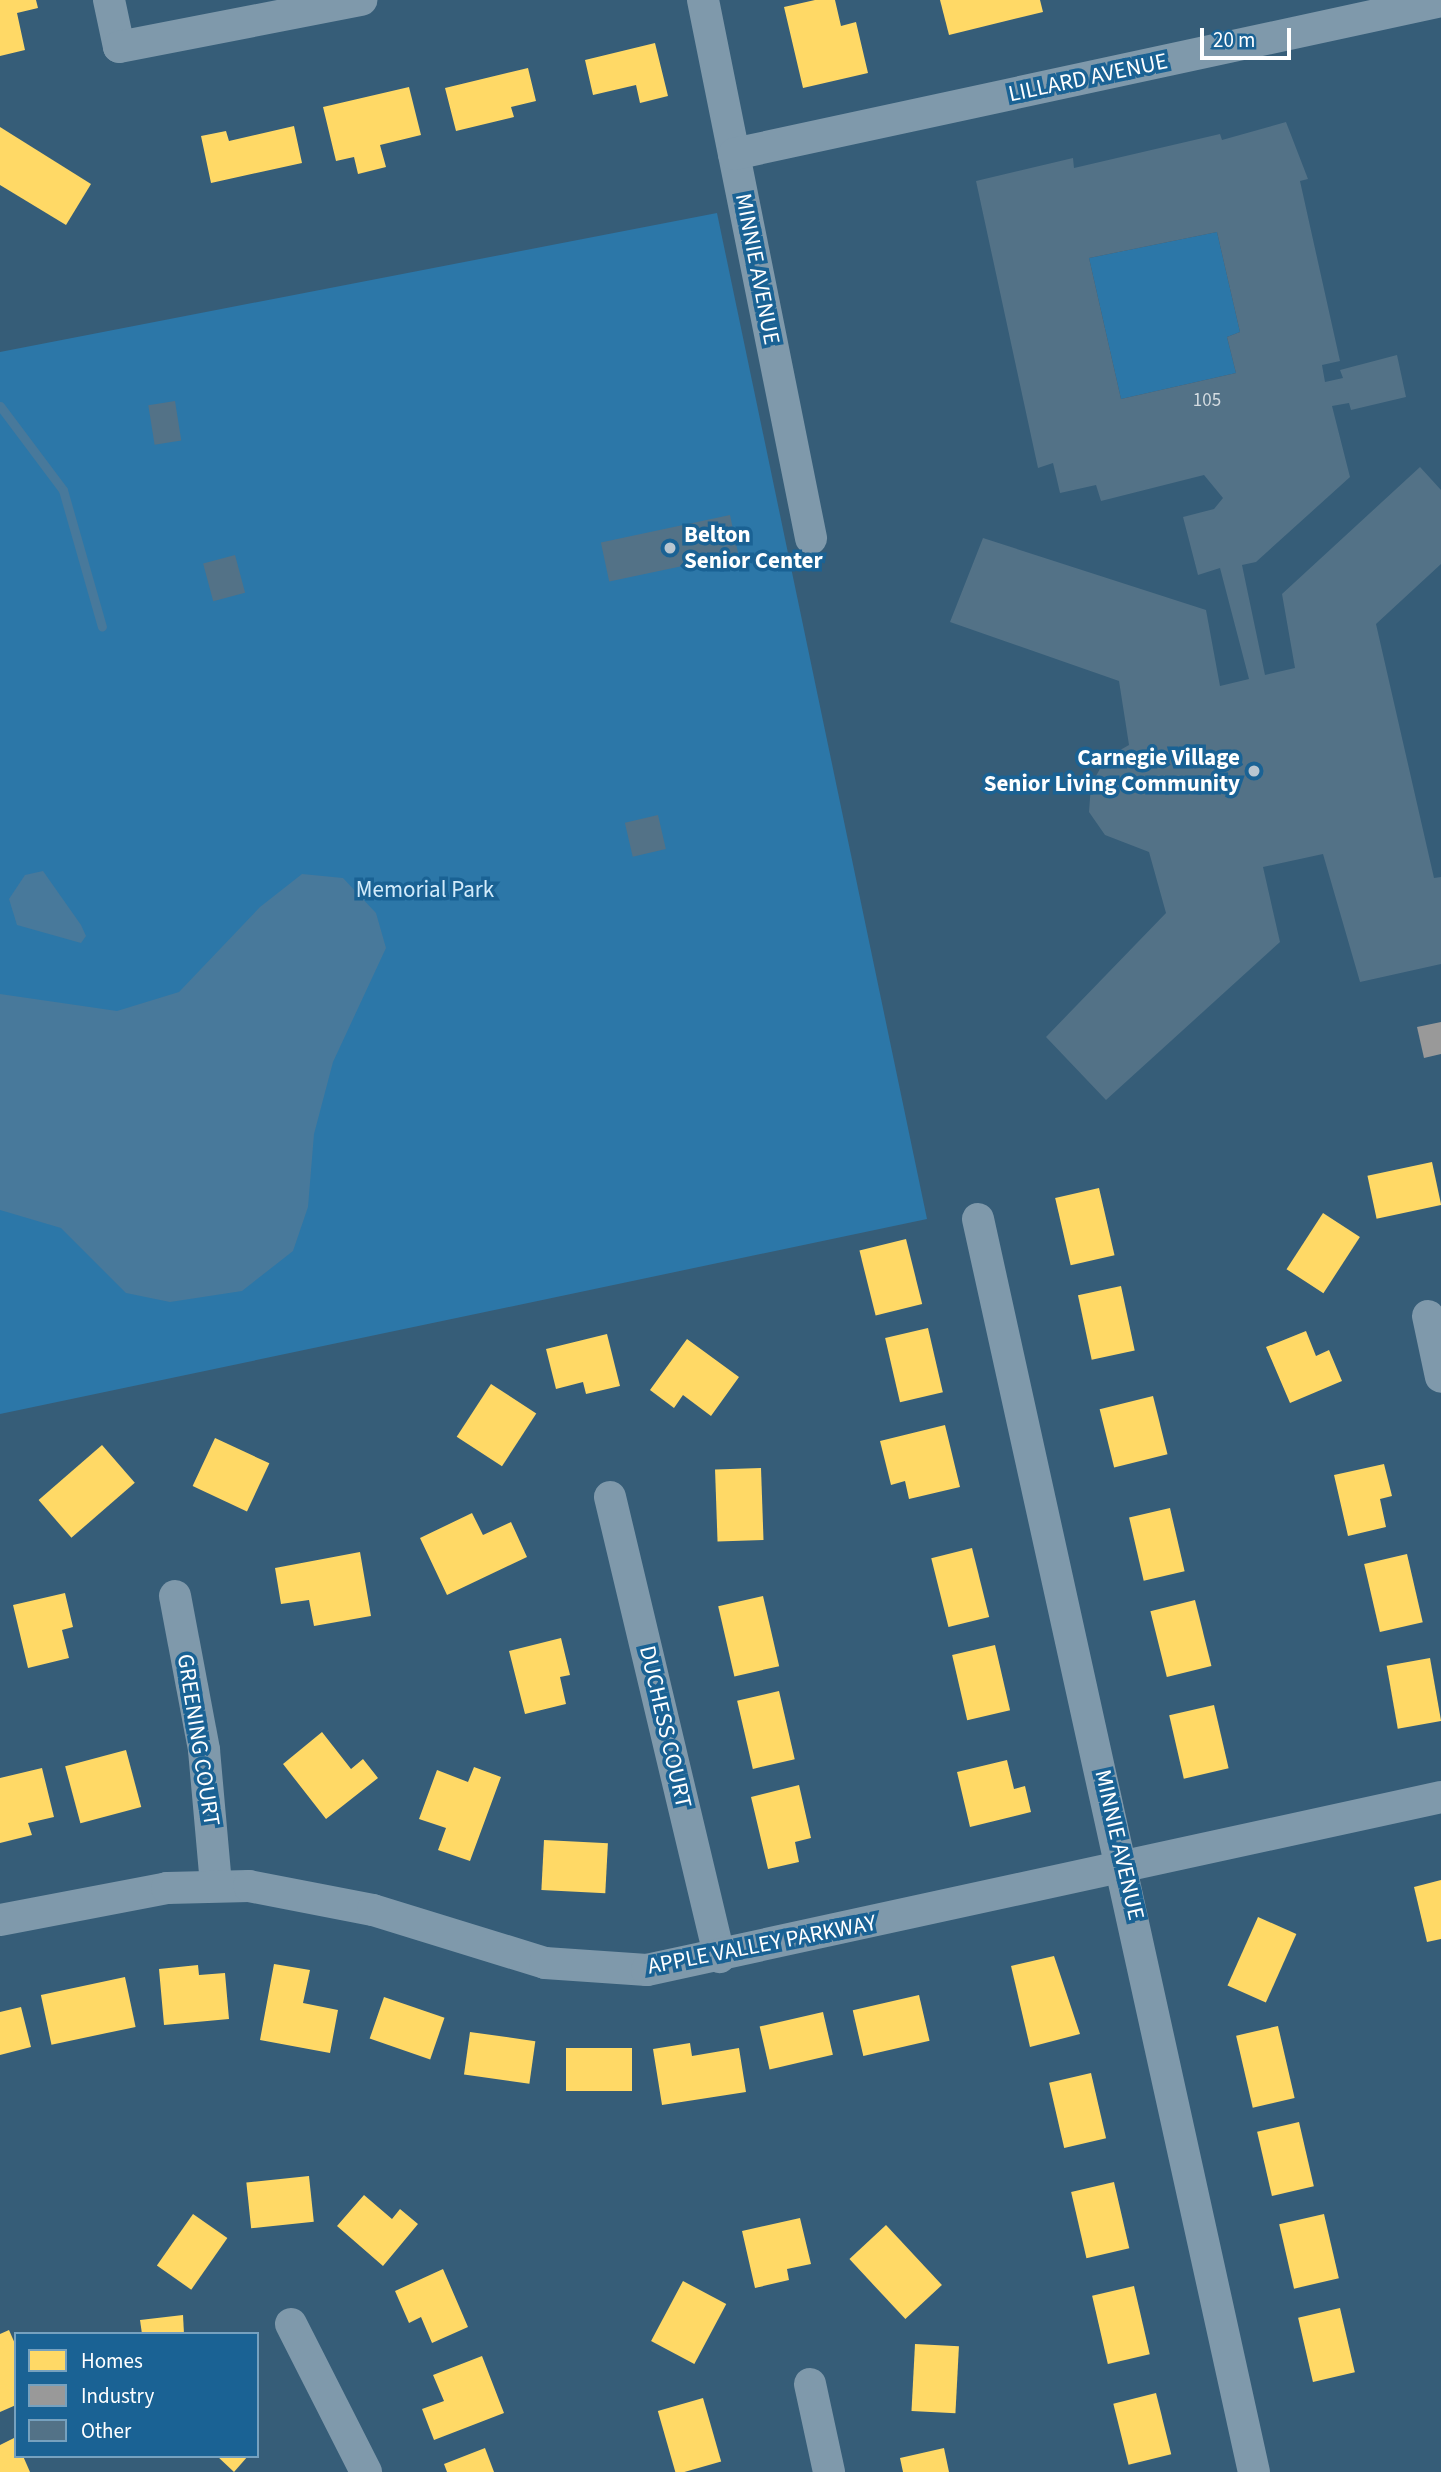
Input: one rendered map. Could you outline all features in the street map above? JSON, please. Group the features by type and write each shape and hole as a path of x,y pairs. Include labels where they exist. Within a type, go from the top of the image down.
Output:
{"street":[{"path":"109,0 119,47 360,0"},
{"name":"MINNIE AVENUE","path":"703,0 811,538"},
{"name":"LILLARD AVENUE","path":"734,154 1441,1"},
{"name":"MINNIE AVENUE","path":"978,1219 1124,1866 1254,2472"},
{"path":"1428,1316 1441,1377"},
{"name":"DUCHESS COURT","path":"610,1497 720,1957"},
{"name":"GREENING COURT","path":"175,1596 205,1750 216,1884"},
{"name":"APPLE VALLEY PARKWAY","path":"0,1920 96,1899 216,1884 308,1894 556,1965 647,1970 720,1957 1441,1797"},
{"path":"291,2324 366,2472"},
{"path":"810,2384 828,2472"}],"green space":[{"name":"Memorial Park","path":"717,213 927,1219 0,1414 0,352"},
{"path":"1217,232 1240,332 1227,337 1236,373 1121,399 1089,258"}],"shaded area":[{"path":"43,871 81,925 86,936 81,943 17,925 9,899 25,875"},
{"path":"302,874 343,878 376,913 386,948 333,1062 314,1134 308,1207 293,1251 242,1291 170,1302 126,1293 61,1228 0,1210 0,994 117,1011 179,992 260,907"}],"building: Homes":[{"path":"0,0 36,0 38,8 17,13 25,50 0,56"},
{"path":"815,0 835,0 841,26 856,22 868,73 803,88 784,7"},
{"path":"940,0 1040,0 1043,12 949,35"},
{"path":"655,43 668,96 640,103 636,85 593,95 585,60"},
{"path":"528,68 536,101 511,107 514,117 456,131 445,88"},
{"path":"409,87 421,135 380,145 386,167 358,174 354,157 336,161 323,107"},
{"path":"294,126 302,163 211,183 201,136 226,131 229,141"},
{"path":"0,127 91,184 66,225 0,185"},
{"path":"1432,1162 1441,1205 1377,1219 1367,1176"},
{"path":"1099,1188 1115,1255 1071,1265 1055,1198"},
{"path":"1323,1213 1360,1237 1323,1293 1287,1269"},
{"path":"906,1239 922,1304 876,1316 859,1251"},
{"path":"1121,1286 1135,1351 1092,1360 1078,1295"},
{"path":"928,1328 943,1392 900,1402 885,1338"},
{"path":"1306,1331 1316,1356 1329,1350 1342,1381 1290,1403 1266,1347"},
{"path":"607,1334 620,1386 586,1394 583,1382 556,1389 546,1349"},
{"path":"687,1339 739,1377 711,1416 683,1395 674,1408 650,1390"},
{"path":"491,1384 536,1413 502,1466 457,1437"},
{"path":"1153,1396 1168,1454 1114,1468 1100,1409"},
{"path":"945,1425 960,1487 909,1499 905,1481 891,1485 880,1441"},
{"path":"215,1438 269,1463 247,1511 193,1486"},
{"path":"102,1445 135,1483 71,1538 39,1500"},
{"path":"1384,1464 1392,1496 1380,1499 1386,1527 1348,1536 1334,1475"},
{"path":"761,1468 764,1540 718,1542 715,1470"},
{"path":"1170,1508 1185,1571 1144,1581 1129,1517"},
{"path":"472,1513 483,1535 511,1522 527,1557 447,1595 420,1538"},
{"path":"972,1548 989,1617 948,1627 931,1558"},
{"path":"360,1552 371,1616 314,1626 309,1600 281,1604 275,1568"},
{"path":"1407,1554 1423,1622 1380,1632 1364,1564"},
{"path":"65,1593 73,1627 62,1630 69,1658 28,1668 13,1605"},
{"path":"763,1596 779,1666 734,1677 718,1606"},
{"path":"1195,1600 1211,1666 1167,1677 1150,1611"},
{"path":"561,1638 570,1675 560,1677 566,1704 525,1714 509,1651"},
{"path":"995,1645 1010,1710 967,1720 952,1655"},
{"path":"1430,1658 1441,1721 1398,1729 1387,1666"},
{"path":"779,1691 795,1759 753,1769 737,1701"},
{"path":"1214,1705 1229,1768 1184,1779 1169,1715"},
{"path":"322,1732 351,1769 363,1759 378,1778 326,1819 283,1764"},
{"path":"126,1750 141,1807 80,1823 65,1766"},
{"path":"1007,1760 1014,1789 1025,1786 1031,1812 970,1827 957,1772"},
{"path":"474,1767 501,1777 470,1861 438,1850 446,1828 419,1819 437,1770 468,1782"},
{"path":"42,1768 54,1817 28,1823 32,1835 0,1843 0,1778"},
{"path":"799,1785 811,1838 795,1842 799,1862 768,1869 751,1797"},
{"path":"544,1840 608,1843 605,1893 541,1890"},
{"path":"1441,1880 1441,1939 1427,1942 1414,1887"},
{"path":"1258,1917 1296,1934 1266,2003 1227,1986"},
{"path":"1054,1956 1080,2034 1030,2047 1011,1966"},
{"path":"274,1964 310,1970 303,2003 338,2010 330,2053 260,2040"},
{"path":"198,1965 199,1975 225,1973 229,2019 164,2025 159,1969"},
{"path":"125,1977 136,2027 51,2045 41,1995"},
{"path":"919,1995 930,2041 863,2056 853,2010"},
{"path":"384,1997 445,2018 430,2059 370,2039"},
{"path":"21,2007 31,2047 0,2055 0,2012"},
{"path":"823,2012 833,2055 770,2069 760,2027"},
{"path":"1278,2026 1295,2098 1253,2108 1236,2036"},
{"path":"470,2032 535,2041 529,2084 464,2075"},
{"path":"690,2043 692,2056 739,2048 746,2092 662,2105 653,2049"},
{"path":"566,2048 632,2048 632,2091 566,2091"},
{"path":"1091,2073 1106,2138 1064,2148 1049,2083"},
{"path":"1299,2122 1314,2186 1272,2196 1257,2132"},
{"path":"309,2176 314,2222 251,2228 246,2183"},
{"path":"1114,2182 1129,2248 1086,2258 1071,2192"},
{"path":"364,2195 392,2219 400,2209 418,2224 383,2266 337,2226"},
{"path":"193,2214 227,2238 191,2290 157,2266"},
{"path":"1324,2214 1339,2278 1294,2289 1279,2224"},
{"path":"800,2218 811,2264 787,2269 789,2280 755,2288 742,2231"},
{"path":"886,2225 942,2285 905,2319 849,2259"},
{"path":"443,2269 468,2327 432,2343 421,2317 409,2323 395,2291"},
{"path":"683,2281 726,2304 694,2364 651,2341"},
{"path":"1134,2286 1150,2354 1108,2364 1092,2296"},
{"path":"1340,2308 1355,2372 1313,2382 1298,2318"},
{"path":"183,2315 184,2332 142,2332 140,2320"},
{"path":"9,2330 14,2341 14,2406 0,2412 0,2334"},
{"path":"915,2344 959,2346 955,2413 911,2411"},
{"path":"482,2356 504,2413 434,2440 422,2409 444,2401 433,2375"},
{"path":"1156,2393 1171,2454 1129,2465 1113,2404"},
{"path":"703,2398 721,2461 675,2472 658,2411"},
{"path":"14,2438 14,2458 24,2458 30,2472 0,2472 0,2445"},
{"path":"485,2448 494,2472 447,2472 444,2464"},
{"path":"944,2448 949,2472 903,2472 900,2458"},
{"path":"219,2458 246,2458 234,2472"}],"building: Industry":[{"path":"1441,1022 1441,1054 1424,1058 1417,1027"}],"building: Other":[{"path":"1286,122 1308,179 1300,181 1340,361 1322,365 1325,382 1343,378 1340,370 1397,355 1406,397 1351,410 1349,403 1332,406 1350,477 1256,562 1242,565 1265,675 1295,668 1282,594 1420,467 1441,490 1441,564 1376,624 1434,878 1441,877 1441,964 1360,982 1323,854 1263,867 1280,942 1106,1100 1046,1037 1166,913 1149,852 1105,835 1089,812 1091,785 1106,758 1129,745 1119,681 950,622 983,538 1206,610 1220,686 1249,679 1220,568 1198,575 1183,517 1214,509 1223,498 1204,475 1101,501 1096,485 1060,493 1053,463 1038,468 976,181 1073,158 1074,168 1220,134 1222,140","holes":["1217,232 1240,332 1227,337 1236,373 1121,399 1089,258"]},
{"path":"175,401 181,441 155,445 148,405"},
{"name":"Belton Senior Center","path":"730,515 738,554 609,582 601,542"},
{"path":"235,555 245,593 213,601 203,564"},
{"path":"658,815 666,849 633,857 625,823"}],"waterway":[{"path":"0,406 63,490 102,627"}],"place":[{"name":"Belton Senior Center","path":"670,548"},
{"name":"Carnegie Village Senior Living Community","path":"1254,771"}]}
